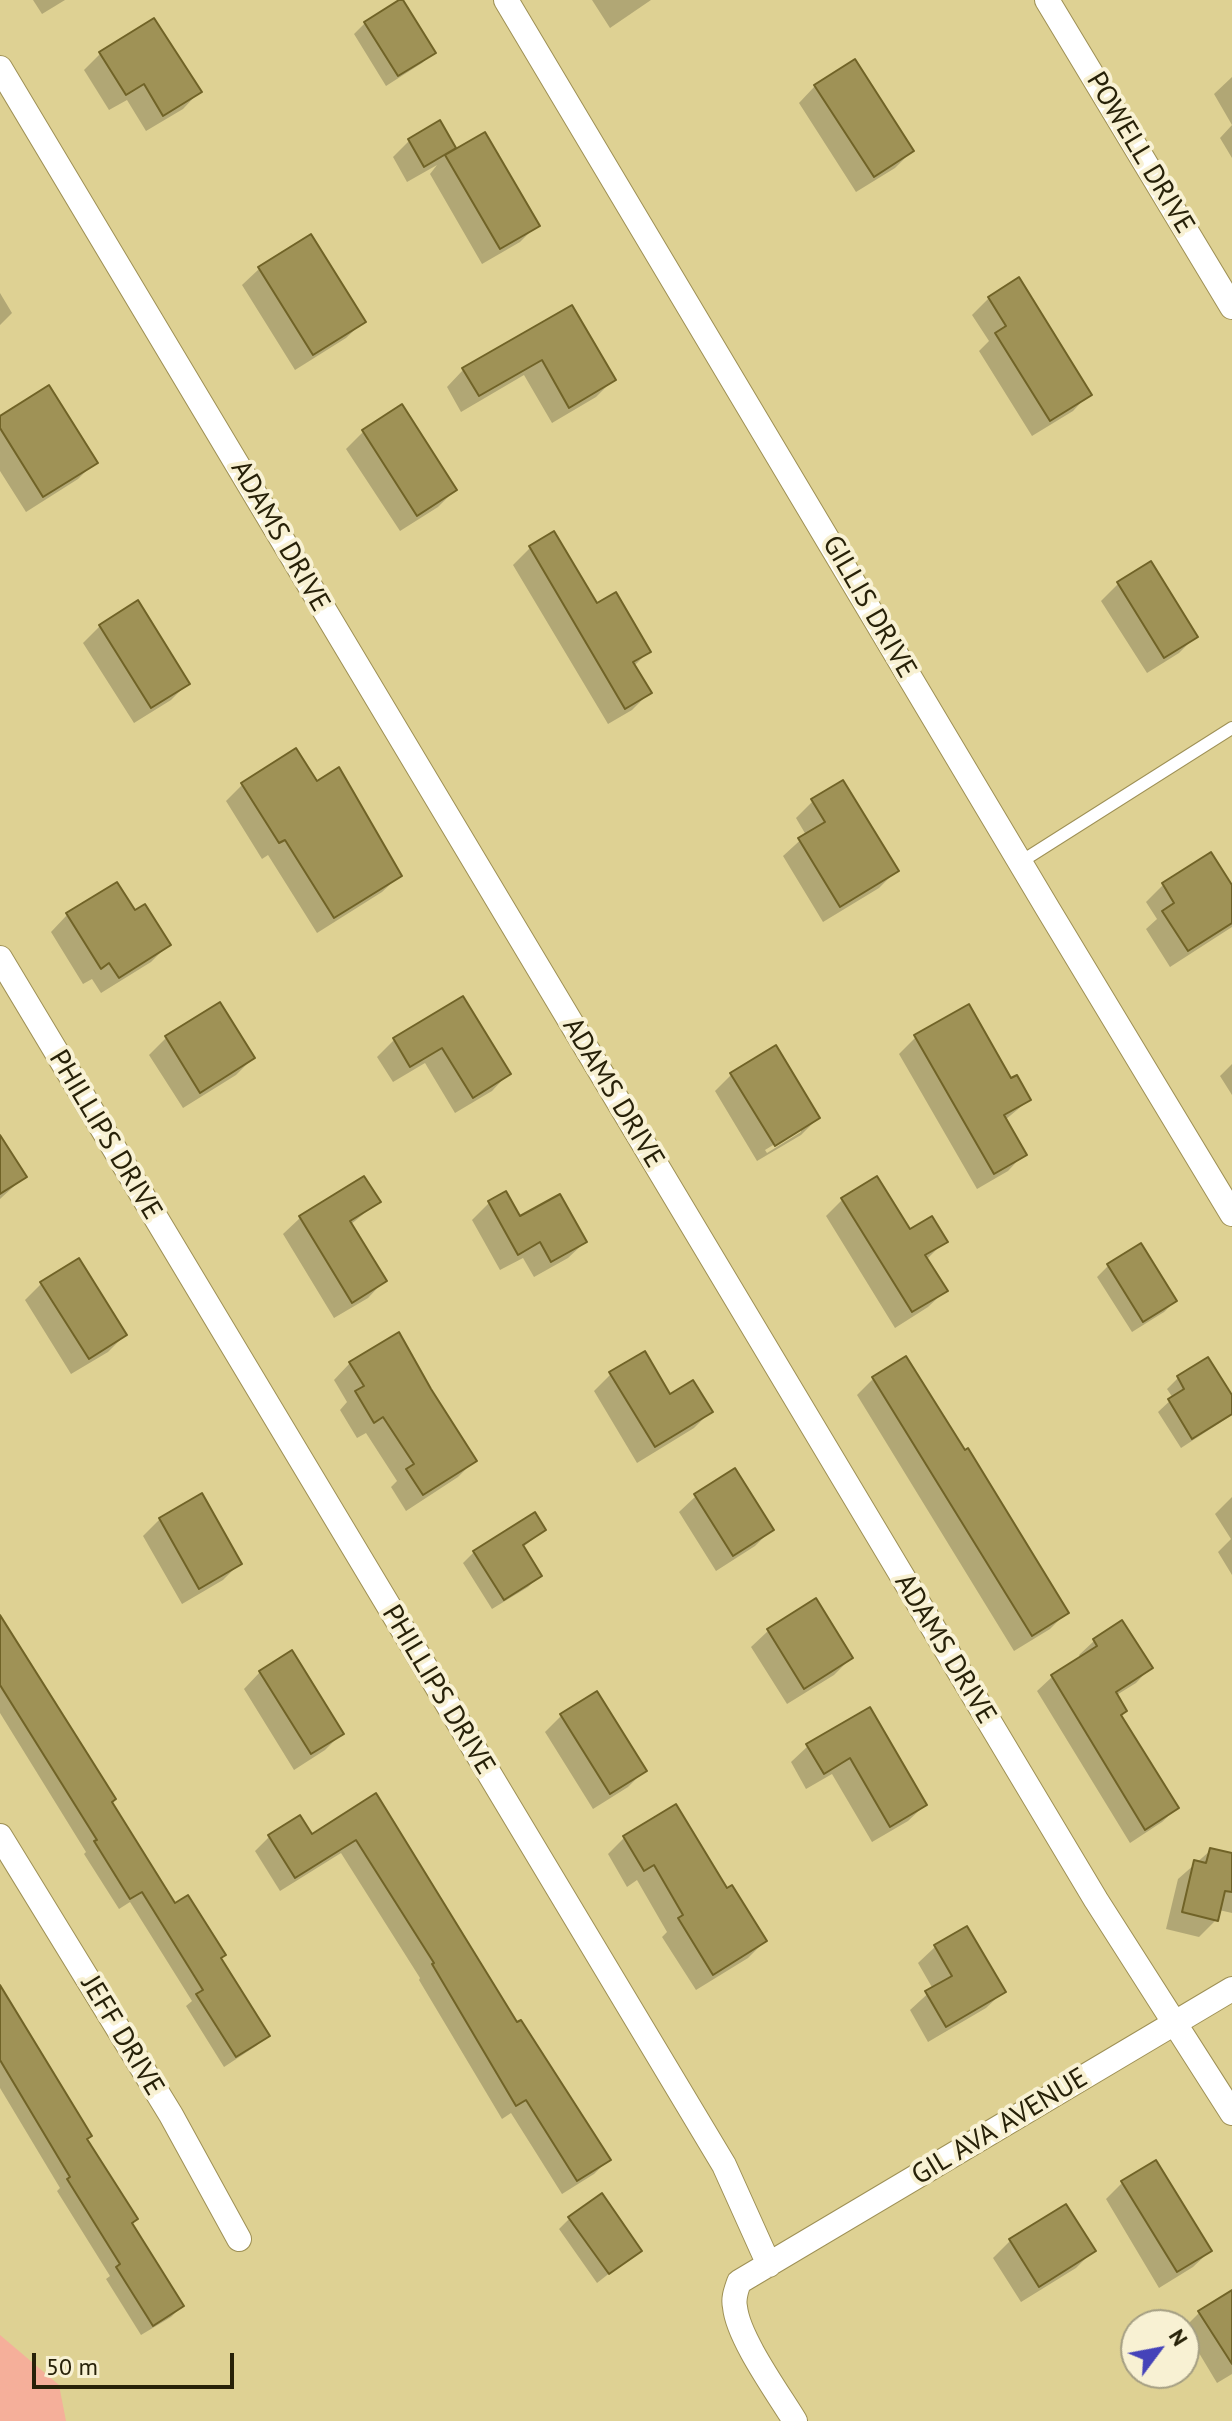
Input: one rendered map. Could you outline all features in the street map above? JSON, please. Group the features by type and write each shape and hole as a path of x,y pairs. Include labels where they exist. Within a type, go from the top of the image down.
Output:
{"street":[{"name":"GILLIS DRIVE","path":"506,0 1019,863 1232,1214"},
{"name":"POWELL DRIVE","path":"1047,0 1232,307"},
{"name":"ADAMS DRIVE","path":"0,68 8,102 1096,1900 1232,2113"},
{"name":"PHILLIPS DRIVE","path":"0,958 724,2165 769,2265"},
{"name":"JEFF DRIVE","path":"0,1836 171,2115 239,2239"},
{"name":"GIL AVA AVENUE","path":"769,2265 1232,1989"},
{"path":"769,2265 739,2282 734,2296 735,2310 742,2331 795,2421"}],"lane":[{"path":"1019,863 1232,728"}],"shaded area":[{"path":"0,2335 59,2385 66,2421 0,2421"}],"building":[{"path":"403,0 436,53 398,76 364,22"},
{"path":"154,18 202,92 163,116 144,84 126,95 99,52"},
{"path":"855,59 914,151 874,177 814,85"},
{"path":"440,120 456,148 424,167 408,139"},
{"path":"485,132 540,226 500,249 445,155"},
{"path":"311,234 366,322 313,355 258,267"},
{"path":"1019,277 1092,395 1050,421 995,333 1006,326 988,297"},
{"path":"572,305 616,380 569,408 542,360 479,396 462,368"},
{"path":"49,385 98,463 43,497 0,428 0,416"},
{"path":"402,404 457,490 417,516 362,430"},
{"path":"554,531 597,603 616,592 651,652 633,662 652,693 625,709 529,546"},
{"path":"1151,561 1198,637 1164,658 1117,582"},
{"path":"138,600 190,684 151,708 99,625"},
{"path":"296,748 317,781 339,767 402,876 334,918 285,840 279,843 241,783"},
{"path":"843,780 899,871 840,907 798,838 825,822 811,799"},
{"path":"1211,852 1232,885 1232,923 1188,951 1162,911 1174,903 1162,883"},
{"path":"117,882 135,910 145,904 171,945 119,978 109,963 101,969 66,913"},
{"path":"463,996 511,1074 473,1098 442,1048 410,1067 393,1038"},
{"path":"220,1002 255,1058 200,1093 165,1036"},
{"path":"969,1004 1011,1078 1017,1075 1031,1100 1004,1115 1027,1155 994,1174 914,1035"},
{"path":"776,1045 820,1118 775,1146 730,1073"},
{"path":"0,1135 27,1177 0,1194"},
{"path":"364,1176 381,1202 350,1221 387,1281 352,1303 299,1216"},
{"path":"877,1176 910,1229 932,1216 948,1242 925,1255 948,1291 912,1312 841,1198"},
{"path":"506,1191 520,1216 560,1194 587,1242 551,1262 540,1242 518,1255 488,1201"},
{"path":"1141,1243 1177,1301 1143,1322 1107,1264"},
{"path":"79,1258 127,1335 89,1359 40,1282"},
{"path":"399,1332 477,1461 423,1495 406,1469 414,1464 383,1417 374,1423 355,1391 364,1386 349,1362"},
{"path":"645,1351 670,1394 693,1380 713,1412 655,1447 609,1372"},
{"path":"906,1356 965,1450 968,1448 1069,1613 1032,1636 872,1377"},
{"path":"1208,1357 1232,1395 1232,1414 1192,1439 1168,1399 1184,1389 1177,1376"},
{"path":"735,1468 774,1530 733,1556 694,1494"},
{"path":"202,1493 242,1564 199,1589 159,1518"},
{"path":"535,1512 546,1530 523,1545 542,1576 504,1600 473,1551"},
{"path":"816,1598 853,1658 804,1689 767,1629"},
{"path":"0,1615 116,1799 112,1802 175,1903 188,1895 226,1955 221,1958 270,2036 236,2057 196,1994 203,1990 142,1892 130,1899 94,1841 97,1840 0,1685"},
{"path":"1122,1620 1153,1668 1116,1692 1127,1711 1121,1715 1179,1808 1145,1830 1051,1675 1097,1646 1093,1639"},
{"path":"292,1650 344,1734 311,1754 259,1671"},
{"path":"597,1691 647,1771 610,1794 560,1714"},
{"path":"870,1707 927,1805 890,1827 850,1758 824,1774 806,1744"},
{"path":"376,1793 517,2022 521,2020 611,2160 577,2181 526,2100 516,2106 434,1963 356,1840 295,1878 268,1835 300,1815 312,1834"},
{"path":"676,1804 727,1888 732,1885 767,1941 713,1975 678,1918 683,1915 654,1865 644,1871 623,1836"},
{"path":"1210,1848 1232,1853 1232,1892 1225,1891 1218,1921 1182,1912 1194,1860 1206,1863"},
{"path":"967,1926 1006,1992 946,2027 925,1991 952,1976 934,1945"},
{"path":"0,1985 92,2136 87,2139 138,2219 132,2223 184,2306 153,2326 116,2267 120,2264 67,2179 70,2177 0,2060"},
{"path":"1156,2160 1212,2251 1177,2272 1121,2181"},
{"path":"602,2193 642,2251 609,2274 568,2217"},
{"path":"1066,2204 1096,2251 1039,2287 1009,2239"},
{"path":"1232,2290 1232,2364 1200,2314 1200,2310"}]}
